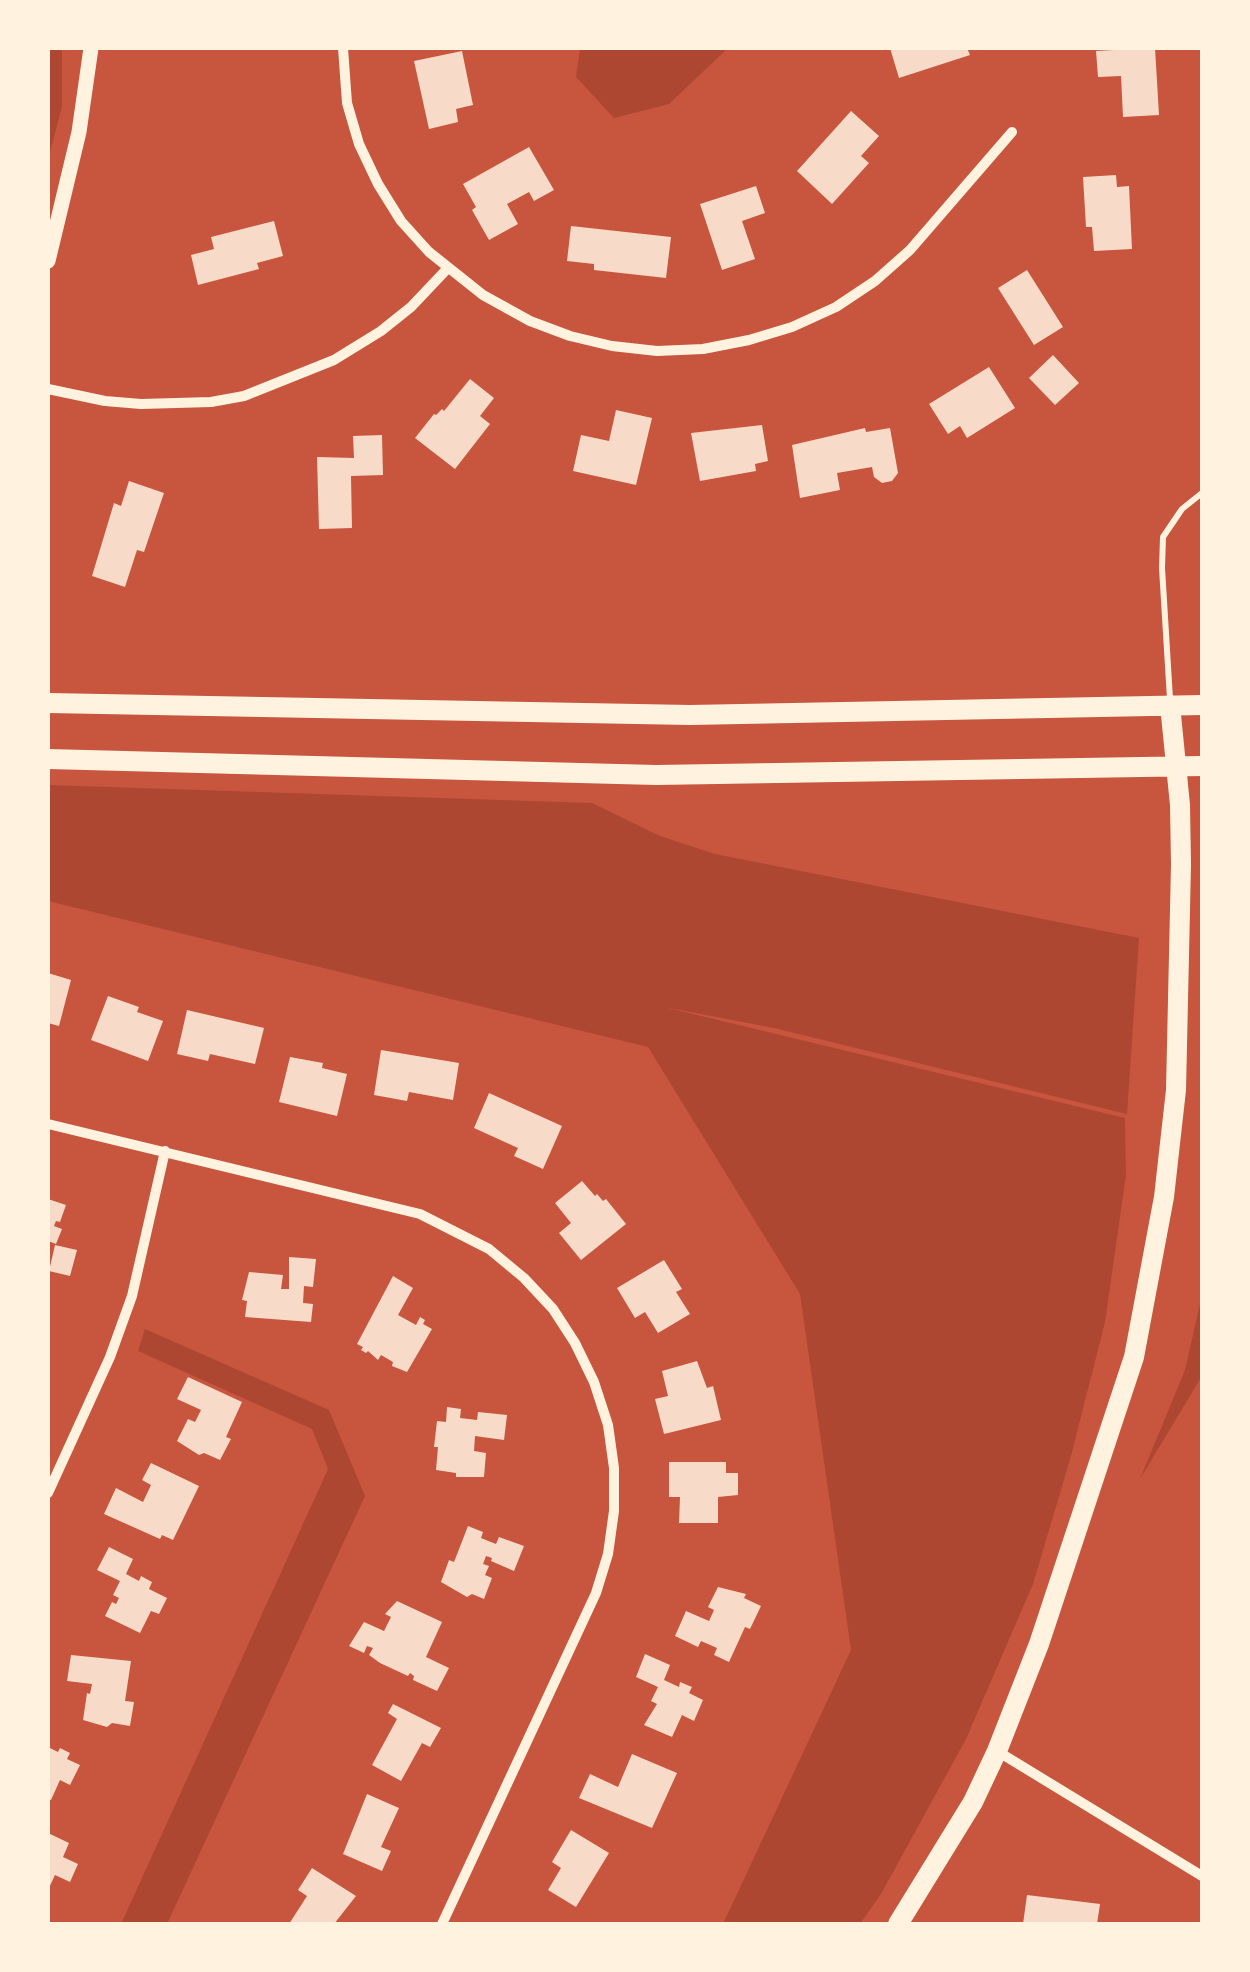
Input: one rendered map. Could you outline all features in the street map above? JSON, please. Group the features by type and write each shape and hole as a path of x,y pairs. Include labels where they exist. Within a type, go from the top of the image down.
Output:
{"main road":[{"path":"48,703 690,715 1202,705"},
{"path":"898,1924 972,1802 997,1752 1051,1610 1134,1357 1164,1197 1176,1090 1182,864 1170,705"},
{"path":"48,759 656,775 1202,766"}],"street":[{"path":"48,261 79,132 91,48"},
{"path":"344,48 347,103 359,144 401,220 448,270 483,296 530,321 584,340 657,351 703,349 749,340 792,327 836,306 875,281 910,250 1012,132"},
{"path":"48,389 105,402 140,404 211,402 244,396 334,360 381,331 411,308 448,270"},
{"path":"48,1124 420,1214 489,1249 543,1299 575,1343 608,1424 614,1468 608,1554 596,1593 442,1924"},
{"path":"48,1493 110,1357 132,1296 165,1151"},
{"path":"997,1752 1202,1876"}],"lane":[{"path":"1170,705 1163,537 1182,509 1202,493"}],"shaded area":[{"path":"48,48 62,48 62,107 48,159"},
{"path":"580,48 728,48 669,104 614,118 576,77"},
{"path":"48,785 592,803 660,836 715,854 1139,938 1127,1114 774,1028 664,1007 1125,1118 1126,1175 1105,1322 1033,1584 966,1739 881,1894 860,1924 723,1924 851,1650 800,1294 648,1047 48,901"},
{"path":"1202,1295 1202,1376 1140,1479 1185,1370"},
{"path":"145,1329 329,1410 365,1496 167,1924 121,1924 328,1469 312,1429 138,1351"}],"building":[{"path":"890,48 967,48 970,55 899,78"},
{"path":"1155,48 1159,115 1123,117 1121,76 1098,77 1096,51"},
{"path":"462,51 473,105 456,109 458,122 429,129 414,61"},
{"path":"851,111 879,136 861,156 869,163 832,204 797,171"},
{"path":"529,147 554,190 534,201 529,192 507,204 518,224 489,240 463,184"},
{"path":"1116,175 1117,187 1129,186 1132,249 1094,251 1092,227 1086,227 1083,177"},
{"path":"756,186 765,213 742,221 755,259 722,270 700,204"},
{"path":"274,221 283,256 257,263 259,269 198,285 191,255 214,249 211,237"},
{"path":"571,226 671,237 666,278 594,270 594,264 567,261"},
{"path":"1027,270 1063,327 1034,345 998,288"},
{"path":"1053,355 1079,383 1055,405 1029,378"},
{"path":"989,367 1015,408 967,438 960,426 948,434 929,404"},
{"path":"470,379 494,398 480,416 490,424 455,469 415,438"},
{"path":"616,410 652,418 636,485 573,471 581,435 609,441"},
{"path":"762,425 768,461 755,464 756,471 700,481 691,433"},
{"path":"865,428 866,432 890,428 898,473 892,481 882,483 874,477 872,467 837,473 840,490 800,498 792,445"},
{"path":"382,435 383,475 351,476 352,528 319,529 317,457 354,458 353,436"},
{"path":"129,481 164,493 144,552 137,550 125,587 92,576 114,503 121,506"},
{"path":"48,973 71,980 59,1026 48,1023"},
{"path":"108,996 163,1021 148,1061 91,1040"},
{"path":"187,1010 264,1028 255,1064 210,1054 208,1061 177,1054"},
{"path":"381,1050 459,1063 453,1100 409,1092 407,1101 374,1095"},
{"path":"290,1057 323,1063 322,1068 347,1074 337,1116 279,1102"},
{"path":"489,1093 562,1126 543,1169 514,1156 518,1148 474,1128"},
{"path":"582,1181 595,1196 606,1199 626,1224 581,1260 559,1233 571,1223 555,1203"},
{"path":"48,1199 66,1205 60,1222 56,1221 54,1226 62,1229 56,1244 48,1241"},
{"path":"55,1245 77,1250 70,1276 49,1271"},
{"path":"289,1257 316,1259 313,1287 304,1286 303,1303 313,1304 311,1322 245,1317 247,1301 242,1300 249,1272 283,1275 281,1289 289,1289"},
{"path":"664,1260 682,1289 676,1292 690,1314 658,1333 645,1312 635,1318 617,1288"},
{"path":"393,1276 413,1288 398,1315 416,1325 420,1317 432,1329 407,1372 392,1366 393,1362 381,1355 378,1360 357,1344"},
{"path":"697,1361 707,1388 713,1386 721,1420 664,1434 655,1399 668,1396 662,1371"},
{"path":"188,1377 242,1402 220,1460 204,1453 199,1455 177,1441 188,1419 195,1422 201,1410 177,1399"},
{"path":"447,1407 461,1409 460,1418 477,1420 478,1412 507,1415 504,1440 475,1436 474,1451 486,1453 484,1477 456,1477 456,1473 436,1470 437,1421 446,1422"},
{"path":"669,1462 726,1462 726,1473 738,1473 738,1495 718,1497 718,1523 679,1523 680,1497 669,1497"},
{"path":"151,1463 199,1486 173,1540 162,1535 160,1539 104,1514 116,1488 143,1502 151,1485 142,1480"},
{"path":"468,1526 483,1532 481,1538 496,1544 499,1537 524,1546 514,1571 486,1556 483,1564 489,1566 485,1575 492,1578 484,1599 472,1594 467,1597 441,1582 449,1560 454,1562"},
{"path":"109,1547 133,1559 126,1574 152,1582 149,1589 167,1598 159,1614 151,1611 140,1633 105,1616 112,1602 116,1604 119,1598 113,1595 120,1581 97,1570"},
{"path":"718,1587 746,1594 744,1598 761,1606 750,1629 745,1627 729,1662 714,1655 717,1648 701,1641 698,1647 675,1636 686,1611 709,1621 714,1610 708,1607"},
{"path":"397,1601 442,1622 426,1657 449,1668 437,1691 413,1680 410,1673 408,1676 380,1663 369,1655 373,1648 367,1646 364,1653 349,1646 364,1622 384,1631 391,1617 385,1614"},
{"path":"645,1654 670,1665 664,1680 679,1687 680,1682 692,1687 689,1693 703,1700 694,1721 682,1715 672,1737 644,1725 657,1704 651,1701 658,1687 636,1677"},
{"path":"71,1655 131,1661 125,1701 134,1702 130,1726 112,1723 107,1727 83,1720 92,1684 67,1681"},
{"path":"393,1704 441,1728 430,1747 422,1743 401,1781 372,1765 397,1719 388,1713"},
{"path":"48,1747 70,1753 67,1759 80,1765 70,1785 60,1780 51,1800 48,1799"},
{"path":"632,1754 677,1773 652,1828 579,1798 590,1774 618,1787"},
{"path":"367,1794 399,1808 381,1847 391,1851 382,1871 343,1854"},
{"path":"571,1830 609,1853 576,1907 548,1890 561,1868 552,1862"},
{"path":"48,1833 69,1843 63,1857 78,1864 70,1882 55,1875 48,1890"},
{"path":"312,1868 356,1896 334,1924 289,1924 307,1896 298,1890"},
{"path":"1027,1895 1100,1904 1097,1924 1023,1924"}]}
